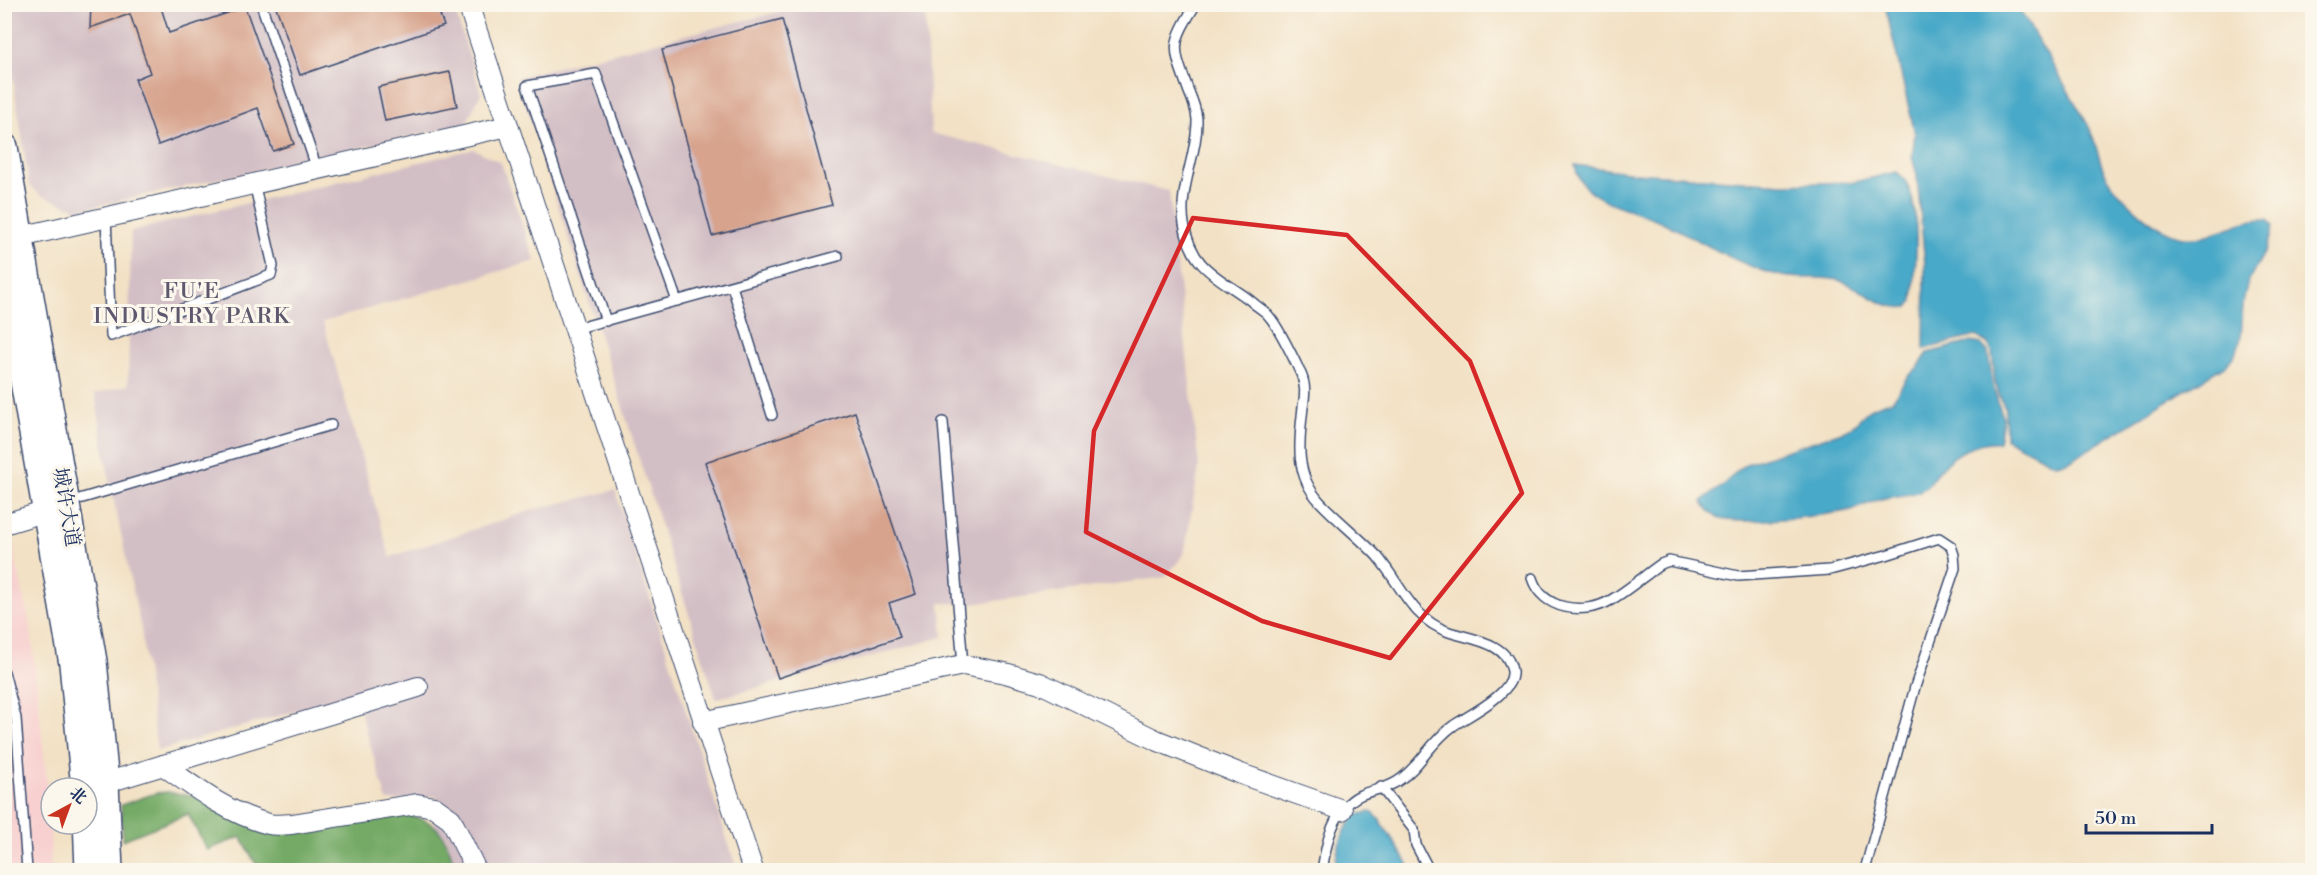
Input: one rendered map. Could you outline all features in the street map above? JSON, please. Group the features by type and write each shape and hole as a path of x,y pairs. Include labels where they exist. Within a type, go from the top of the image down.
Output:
{"main road":[{"name":"城许大道","path":"4,147 20,237 56,507 73,664 93,776"},
{"name":"城许大道","path":"4,266 56,507"},
{"name":"城许大道","path":"99,810 109,870"},
{"path":"88,836 89,870"}],"street":[{"path":"468,4 753,870"},
{"path":"20,237 508,126"},
{"path":"4,524 56,507"},
{"path":"703,722 963,665 1040,683 1156,740 1241,774 1342,810"},
{"path":"99,785 418,687"},
{"path":"163,765 227,806 272,825 292,824 417,804 434,807 451,819 476,870"}],"lane":[{"path":"261,4 317,169"},
{"path":"1196,4 1183,25 1175,51 1197,120 1182,211 1193,254 1214,277 1242,294 1267,314 1302,374 1305,392 1298,449 1299,460 1306,482 1318,501 1378,558 1408,602 1424,619 1448,632 1496,648 1506,657 1512,669 1510,683 1501,693 1446,731 1396,783 1356,795 1342,810 1332,826 1322,870"},
{"path":"606,321 527,86 596,74 677,301"},
{"path":"106,217 111,336 271,275 273,266 254,183"},
{"path":"575,329 838,256"},
{"path":"732,286 772,415"},
{"path":"943,423 963,665"},
{"path":"56,507 331,425"},
{"path":"1532,578 1538,590 1548,600 1565,608 1579,609 1610,601 1661,564 1669,561 1738,576 1830,570 1939,538 1951,546 1955,568 1915,687 1865,870"},
{"path":"4,672 16,718 27,870"},
{"path":"1381,787 1414,830 1416,845 1429,870"}],"highlighted area":[{"path":"1193,218 1347,235 1470,361 1522,493 1390,658 1262,621 1086,532 1094,431"}],"shaded area":[{"path":"4,5 453,5 481,93 466,124 79,210 40,195 29,184"},
{"path":"806,5 925,5 931,133 1169,191 1199,467 1184,555 1165,577 973,604 940,603 943,637 716,699 517,77"},
{"path":"474,149 501,163 535,261 323,322 390,557 536,509 615,490 737,870 456,870 446,838 434,824 436,796 387,801 355,694 157,751 141,629 108,472 95,394 128,385 131,231"},
{"path":"12,543 31,630 46,776 39,776 39,836 50,836 51,870 5,870 4,545"}],"green space":[{"path":"168,792 194,796 245,822 405,815 417,818 435,826 441,833 456,870 259,870 241,837 207,850 188,814 123,840 121,805 156,793"}],"water":[{"path":"1885,5 2017,5 2087,123 2107,176 2114,187 2145,218 2168,232 2190,237 2212,234 2257,219 2268,219 2273,226 2271,235 2247,286 2241,338 2234,356 2226,365 2068,462 2055,464 2006,439 2005,409 1995,383 1992,352 1988,344 1976,336 1924,349 1925,265 1917,175 1912,157 1915,134"},
{"path":"1575,165 1636,173 1782,184 1855,182 1896,172 1905,181 1915,212 1916,251 1913,301 1908,307 1890,306 1841,281 1827,278 1782,276 1752,267 1657,220 1600,197 1582,183"},
{"path":"1971,342 1981,344 1988,352 1993,386 2003,418 1999,442 1982,443 1966,449 1939,470 1931,482 1920,491 1881,499 1851,510 1804,517 1744,521 1718,518 1702,502 1746,464 1848,430 1871,408 1893,400 1906,379 1928,353"},
{"path":"1369,812 1380,820 1412,870 1335,870 1338,848 1347,827 1356,815"}],"building":[{"path":"91,4 160,4 169,33 245,7 294,144 273,151 258,108 158,145 135,79 150,73 130,14 90,28"},
{"path":"275,4 436,4 444,26 300,75"},
{"path":"782,19 832,205 712,236 662,50"},
{"path":"450,72 457,106 385,121 378,87"},
{"path":"855,412 916,594 889,603 900,637 778,678 705,462"}],"district":[{"name":"FU'E INDUSTRY PARK","path":"192,302"}]}
